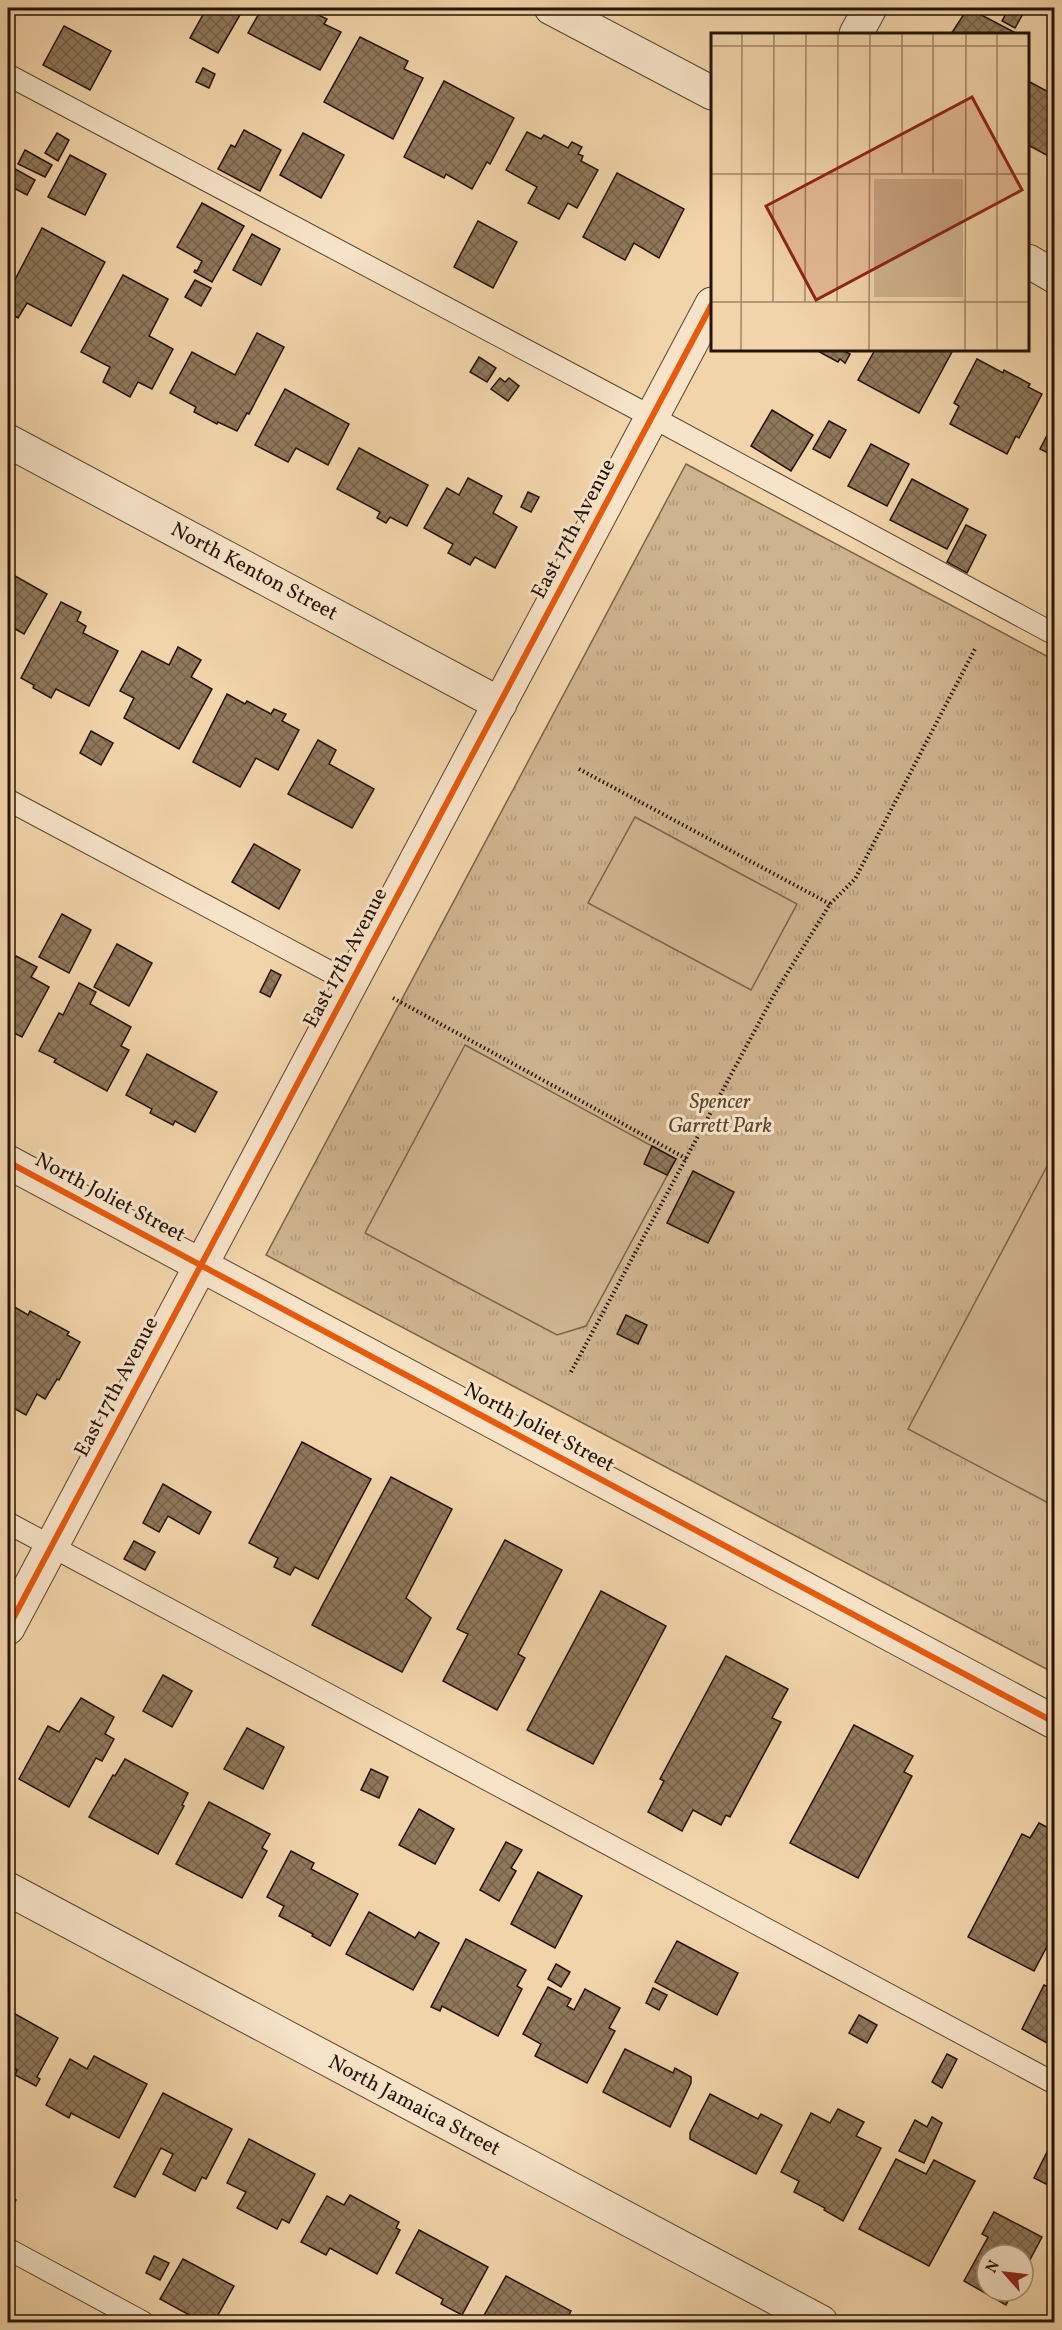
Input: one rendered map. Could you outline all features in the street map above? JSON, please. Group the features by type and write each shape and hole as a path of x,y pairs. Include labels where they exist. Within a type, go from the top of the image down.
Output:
{"street":[{"path":"551,8 711,92"},
{"path":"857,33 870,8"},
{"path":"1029,262 1054,276"},
{"name":"East 17th Avenue","path":"8,1628 711,306"},
{"name":"North Kenton Street","path":"8,441 500,704"},
{"name":"North Joliet Street","path":"8,1162 1054,1722"},
{"name":"North Jamaica Street","path":"8,1889 821,2322"}],"lane":[{"path":"8,75 652,417 1054,634"},
{"path":"8,800 351,983"},
{"path":"8,1523 1054,2083"},
{"path":"8,2250 143,2322"}],"path":[{"path":"571,1372 775,993 830,904 855,879 976,647"},
{"path":"579,769 830,904"},
{"path":"393,998 687,1159"}],"green space":[{"name":"Spencer Garrett Park","path":"686,464 1054,660 1054,1673 266,1255"},
{"path":"635,817 797,904 751,990 588,903"},
{"path":"465,1045 676,1159 586,1326 557,1335 365,1233"},
{"path":"1054,1153 1054,1506 908,1429"}],"building":[{"path":"198,8 244,8 218,53 190,38 205,11"},
{"path":"262,8 304,8 327,19 324,24 341,32 320,70 248,33"},
{"path":"968,8 1014,32 1014,33 952,33"},
{"path":"1009,8 1025,10 1015,28 1002,21"},
{"path":"64,26 111,51 90,90 43,65"},
{"path":"360,37 408,61 404,69 423,78 393,139 324,102"},
{"path":"203,68 215,74 209,88 196,82"},
{"path":"444,81 514,118 490,164 487,162 472,189 446,174 444,178 404,157"},
{"path":"1029,82 1054,95 1054,159 1029,146"},
{"path":"244,130 281,150 260,191 218,169 231,145 235,147"},
{"path":"527,132 541,139 544,135 568,148 572,142 582,147 578,154 583,156 581,161 598,170 577,208 568,203 559,219 528,203 537,187 506,170"},
{"path":"57,133 69,140 58,161 45,153"},
{"path":"303,133 344,155 321,198 280,175"},
{"path":"25,150 52,165 45,177 18,164"},
{"path":"70,155 106,174 85,215 48,197"},
{"path":"8,165 35,180 27,195 8,185"},
{"path":"617,173 684,209 659,258 634,243 625,260 583,237"},
{"path":"202,203 244,226 212,282 194,272 197,271 202,261 177,247"},
{"path":"478,221 517,242 493,288 454,267"},
{"path":"42,228 105,262 71,326 27,303 18,318 8,312 8,293"},
{"path":"252,234 280,249 261,285 233,270"},
{"path":"123,275 168,299 149,336 173,349 152,389 138,382 130,397 103,382 110,367 81,352"},
{"path":"195,280 211,288 201,306 185,297"},
{"path":"257,333 284,347 249,414 247,413 237,431 194,412 196,407 170,393 192,352 235,375"},
{"path":"818,351 844,351 850,354 845,363 840,359 838,362"},
{"path":"874,351 952,351 919,413 858,380"},
{"path":"479,357 496,368 487,382 470,372"},
{"path":"977,359 1030,384 1028,387 1042,394 1019,438 1016,436 1007,454 950,424 959,406 954,403"},
{"path":"500,378 505,382 509,378 519,386 508,401 491,389"},
{"path":"285,389 349,424 328,465 296,448 288,462 255,445"},
{"path":"772,410 813,435 791,471 751,446"},
{"path":"829,421 846,430 830,458 813,449"},
{"path":"1054,422 1054,456 1040,449"},
{"path":"871,444 909,464 887,506 848,486"},
{"path":"359,448 428,485 407,526 390,517 386,523 377,518 380,512 337,489"},
{"path":"468,478 502,496 493,513 517,527 495,568 475,557 470,565 448,553 453,544 424,528 447,488 459,495"},
{"path":"912,479 968,509 947,549 890,520"},
{"path":"528,492 539,497 531,512 521,507"},
{"path":"966,525 986,535 967,573 947,562"},
{"path":"8,572 47,594 24,634 8,625"},
{"path":"61,602 81,612 77,621 86,626 83,633 118,651 89,706 56,689 51,698 21,678"},
{"path":"178,647 201,660 191,677 212,689 179,749 124,718 134,698 120,691 142,651 169,665"},
{"path":"227,694 245,704 247,701 271,714 274,709 286,714 282,721 299,730 278,770 256,758 240,787 193,762"},
{"path":"91,731 113,743 101,765 80,753"},
{"path":"318,740 336,750 329,764 374,789 352,828 288,794"},
{"path":"254,844 300,870 279,909 232,882"},
{"path":"62,914 91,930 69,973 39,957"},
{"path":"117,944 152,963 129,1006 94,987"},
{"path":"16,956 37,967 31,977 49,987 22,1037 8,1030 8,965 10,966"},
{"path":"271,970 281,975 270,997 260,992"},
{"path":"79,983 96,992 90,1004 131,1027 121,1046 129,1050 107,1091 54,1062 56,1059 39,1051 59,1013 63,1015"},
{"path":"147,1054 217,1092 195,1132 175,1121 173,1125 150,1113 152,1109 126,1095"},
{"path":"652,1146 676,1159 667,1175 644,1164"},
{"path":"693,1171 734,1192 708,1243 667,1223"},
{"path":"11,1305 28,1315 30,1311 69,1332 67,1335 80,1342 59,1380 57,1379 45,1399 37,1394 26,1415 8,1405 8,1311"},
{"path":"626,1315 647,1325 638,1344 617,1334"},
{"path":"302,1442 371,1479 318,1579 295,1567 290,1575 274,1567 278,1558 249,1543"},
{"path":"391,1477 452,1509 406,1598 431,1618 402,1672 312,1625"},
{"path":"163,1484 211,1512 199,1534 168,1516 159,1532 143,1523"},
{"path":"505,1540 562,1570 518,1654 525,1658 497,1710 443,1681 468,1634 457,1629"},
{"path":"134,1541 155,1552 145,1570 124,1559"},
{"path":"601,1591 666,1626 593,1764 527,1730"},
{"path":"726,1656 788,1689 772,1718 781,1722 730,1817 726,1815 721,1825 693,1810 682,1831 648,1812 664,1781 660,1779"},
{"path":"163,1675 192,1691 172,1727 143,1711"},
{"path":"81,1698 114,1717 105,1734 114,1739 102,1761 96,1758 69,1807 19,1779 48,1726 59,1732"},
{"path":"854,1725 913,1756 904,1772 912,1776 858,1878 790,1843"},
{"path":"247,1728 284,1747 263,1789 224,1769"},
{"path":"125,1759 188,1793 182,1805 184,1806 158,1854 89,1817"},
{"path":"371,1769 388,1777 379,1798 361,1790"},
{"path":"209,1802 270,1834 262,1848 267,1851 242,1898 176,1864"},
{"path":"419,1809 454,1829 435,1864 399,1845"},
{"path":"1039,1823 1054,1831 1054,1933 1034,1971 968,1937 1022,1834 1030,1838"},
{"path":"506,1842 522,1850 511,1868 516,1871 499,1901 480,1890"},
{"path":"291,1851 314,1863 311,1869 358,1894 330,1946 279,1916 284,1906 267,1897"},
{"path":"538,1872 582,1896 555,1948 511,1924"},
{"path":"369,1912 415,1938 419,1932 439,1943 413,1990 346,1954"},
{"path":"466,1939 526,1970 517,1986 522,1989 498,2036 442,2006 440,2011 431,2007"},
{"path":"677,1941 738,1973 717,2015 655,1982"},
{"path":"556,1964 570,1972 561,1987 548,1979"},
{"path":"1054,1966 1054,1984 1047,1980"},
{"path":"1044,1985 1054,1990 1054,2047 1022,2029"},
{"path":"548,1987 571,1999 567,2006 574,2010 585,1989 620,2008 609,2028 615,2031 587,2083 535,2056 541,2044 523,2034"},
{"path":"653,1988 667,1995 659,2010 646,2003"},
{"path":"8,2010 58,2038 37,2077 40,2079 36,2086 15,2075 17,2070 8,2065"},
{"path":"859,2015 877,2025 867,2043 849,2033"},
{"path":"625,2049 673,2073 675,2068 691,2077 691,2083 670,2127 603,2092"},
{"path":"947,2054 957,2059 942,2088 932,2082"},
{"path":"94,2056 147,2084 119,2138 71,2113 69,2118 46,2105 70,2059 87,2069"},
{"path":"163,2093 232,2129 206,2179 202,2177 195,2191 163,2174 173,2154 161,2148 135,2197 114,2187"},
{"path":"710,2094 758,2119 761,2114 782,2125 756,2174 690,2139 690,2133"},
{"path":"838,2109 864,2122 856,2136 881,2148 843,2221 824,2210 825,2208 794,2192 799,2181 781,2172 811,2113 830,2123"},
{"path":"932,2117 942,2123 924,2163 899,2151 915,2120 927,2127"},
{"path":"1054,2138 1054,2188 1034,2178"},
{"path":"249,2139 315,2174 289,2223 282,2219 277,2229 237,2208 246,2192 227,2183"},
{"path":"896,2159 926,2174 934,2160 975,2181 929,2266 859,2229"},
{"path":"8,2195 16,2200 8,2215"},
{"path":"350,2195 399,2222 396,2228 400,2230 377,2274 330,2248 326,2255 301,2242 327,2196 344,2205"},
{"path":"994,2212 1042,2237 1035,2250 1035,2243 985,2243 988,2237 982,2234"},
{"path":"419,2230 488,2267 462,2315 441,2304 443,2299 396,2273"},
{"path":"154,2256 169,2263 160,2280 146,2273"},
{"path":"183,2259 234,2286 214,2322 202,2322 160,2299"},
{"path":"975,2261 975,2287 964,2281"},
{"path":"506,2276 571,2311 565,2322 489,2322 482,2319"}],"cycle path":[{"path":"8,1628 711,306"},
{"path":"8,1162 1054,1722"}]}
